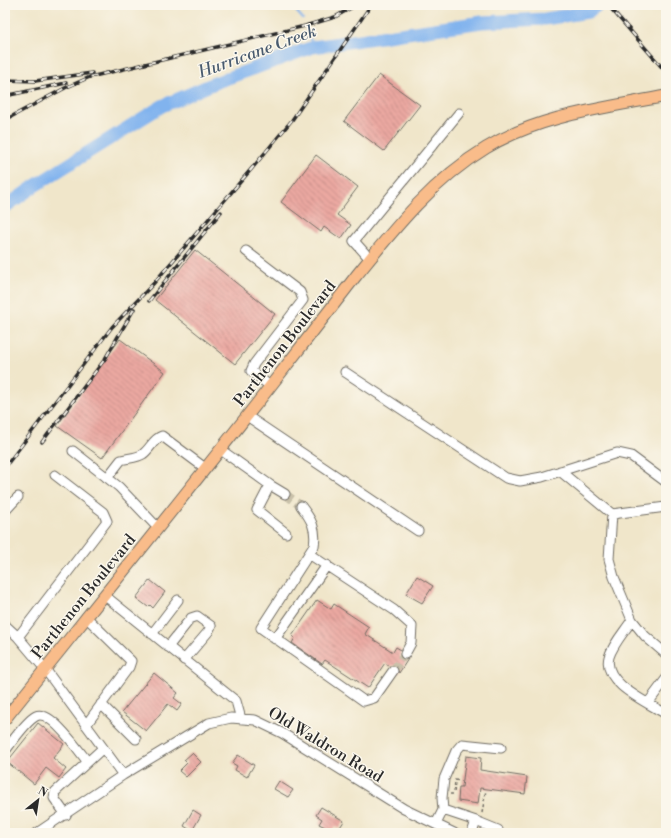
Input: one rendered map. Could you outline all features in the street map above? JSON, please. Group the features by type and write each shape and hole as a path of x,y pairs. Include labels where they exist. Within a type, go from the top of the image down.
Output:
{"main road":[{"name":"Parthenon Boulevard","path":"5,719 205,468 221,450 370,259 406,216 433,189 456,169 487,148 545,121 666,96"}],"street":[{"path":"370,259 354,241 459,113"},
{"path":"246,251 300,292 303,300 251,370 270,386"},
{"path":"345,372 506,478 520,481 542,477 617,453 631,456 666,482"},
{"path":"247,416 418,531"},
{"path":"107,478 121,460 140,456 156,438 162,436 205,468"},
{"path":"221,450 285,494"},
{"path":"73,451 119,487 158,528"},
{"path":"560,471 612,514 666,507"},
{"path":"18,637 107,521 103,512 55,475"},
{"path":"270,485 257,510 286,533"},
{"path":"5,511 18,497"},
{"path":"302,506 313,521 315,538 314,546 260,628 364,701 374,698 393,671"},
{"path":"612,514 609,559 614,577 632,620 645,636 666,654"},
{"path":"309,554 394,610 412,626 411,643 405,654"},
{"path":"275,639 327,565"},
{"path":"104,595 236,701 241,718"},
{"path":"152,634 178,600"},
{"path":"86,618 131,661 129,667 86,725"},
{"path":"168,647 192,619 211,626 208,632 184,660"},
{"path":"632,620 610,656 608,668 615,682 666,714"},
{"path":"7,630 18,637 45,669 123,776"},
{"path":"648,703 666,679"},
{"path":"101,704 136,739"},
{"path":"5,751 29,722 36,716 43,715 60,727 87,761"},
{"name":"Old Waldron Road","path":"37,833 123,776 209,723 231,718 241,718 255,720 282,733 404,809 454,833"},
{"path":"436,824 443,810 442,793 444,779 456,751 462,744 501,748"},
{"path":"66,815 54,798 55,792 87,761 103,748"},
{"path":"443,810 498,830 497,833"},
{"path":"472,833 476,822"}],"path":[{"path":"442,793 454,794 455,780 462,781"},
{"path":"482,813 486,790"}],"building":[{"path":"379,75 420,105 384,151 344,121"},
{"path":"316,155 358,187 337,215 351,225 341,239 324,227 321,232 281,202"},
{"path":"195,250 275,314 235,364 155,300"},
{"path":"120,339 165,372 102,458 57,426"},
{"path":"417,576 433,586 422,603 406,594"},
{"path":"150,580 165,592 153,608 150,605 148,607 136,598"},
{"path":"317,600 331,609 334,604 369,627 365,634 393,652 396,647 401,650 400,657 405,660 408,659 399,673 396,666 389,666 385,663 368,688 325,660 322,664 292,643 295,638 292,636"},
{"path":"154,673 178,693 174,698 182,704 177,711 168,704 146,731 122,712"},
{"path":"38,723 64,744 53,758 66,769 59,778 46,768 34,784 7,762"},
{"path":"192,753 201,762 186,777 179,771 187,763 184,760"},
{"path":"238,755 254,765 247,777 235,770 237,766 232,763"},
{"path":"466,756 481,758 480,770 527,777 525,794 480,788 478,804 458,801 459,787 462,787"},
{"path":"279,781 293,790 288,797 274,789"},
{"path":"321,807 344,821 339,829 335,827 331,833 321,833 325,827 319,824 322,819 316,815"},
{"path":"193,810 201,815 192,831 184,826"}],"waterway":[{"path":"291,5 303,19"},
{"name":"Hurricane Creek","path":"5,207 36,185 162,106 217,82 313,47 482,22 545,19 588,12 598,5"},
{"path":"307,31 313,47"}],"tunnel":[{"path":"285,494 301,506"},
{"path":"393,671 405,654"}],"railway":[{"path":"5,120 65,88 90,77 305,26 335,17 356,5"},
{"path":"250,171 292,120 371,5"},
{"path":"608,5 666,72"},
{"path":"5,80 35,81 92,73"},
{"path":"5,96 66,83"},
{"path":"5,467 112,327 153,284 253,167"},
{"path":"149,301 221,212"},
{"path":"42,442 105,359 134,309"}]}
